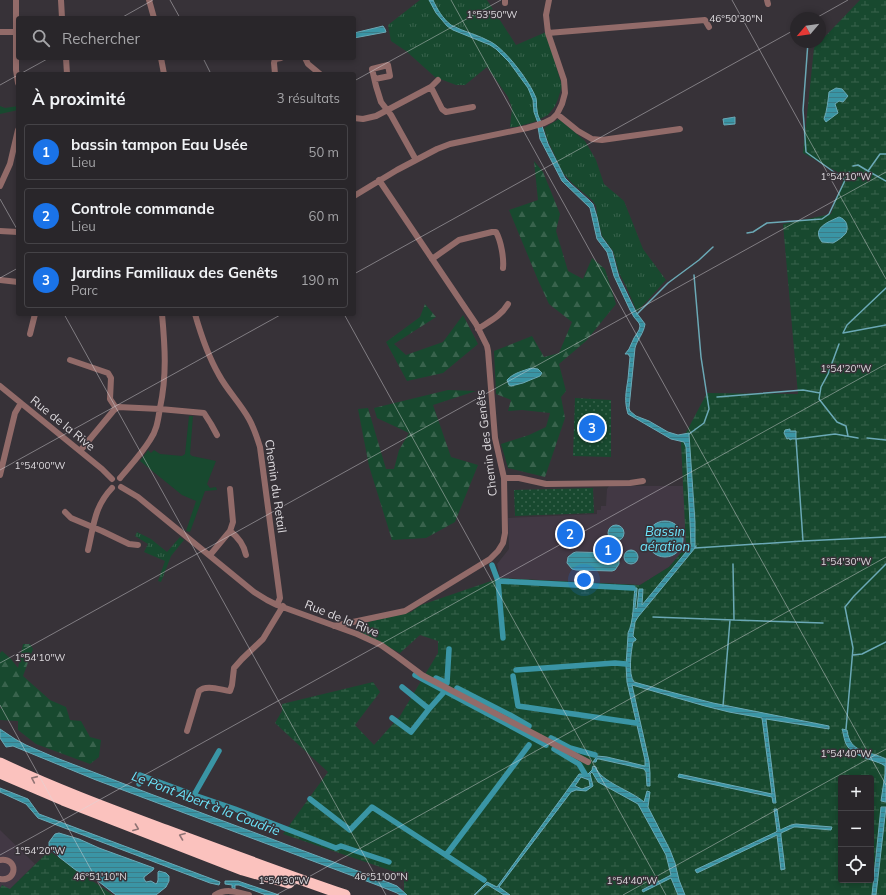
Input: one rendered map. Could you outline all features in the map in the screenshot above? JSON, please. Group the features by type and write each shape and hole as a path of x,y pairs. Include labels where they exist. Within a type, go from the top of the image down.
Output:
{"highway":[{"path":"0,762 51,786 294,878 345,895"},
{"path":"0,773 62,800 243,870 331,895"}],"street":[{"path":"16,0 16,72"},
{"path":"61,0 62,16"},
{"path":"149,0 153,16"},
{"path":"356,195 379,180 437,149 450,144 544,123 552,119 557,114 564,99 565,93 564,80 548,33 546,15 549,0"},
{"path":"548,33 705,20 709,27"},
{"path":"0,32 16,32"},
{"path":"66,60 67,72"},
{"path":"162,60 164,72"},
{"path":"275,72 274,63 276,60"},
{"path":"305,60 318,72"},
{"path":"375,80 382,102 416,160"},
{"path":"356,118 363,119 376,116 431,87 438,80"},
{"path":"431,87 442,109 446,112 473,106"},
{"path":"557,114 578,131 592,138 602,140 680,130"},
{"path":"0,186 10,164 16,138"},
{"name":"Chemin des Genêts","path":"334,626 405,611 490,559 503,543 505,534 504,478 495,438 487,346 478,329 379,180"},
{"path":"0,231 16,232"},
{"path":"432,259 459,240 496,232 504,262 503,268"},
{"path":"0,280 16,282"},
{"path":"478,329 505,311 508,304"},
{"path":"30,334 34,316"},
{"path":"120,478 150,440 157,425 165,376 162,316"},
{"name":"Chemin du Retail","path":"196,316 214,365 222,380 248,417 257,435 260,447 280,606"},
{"path":"70,360 108,373 111,378 110,399 116,408"},
{"name":"Rue de la Rive","path":"0,386 102,469 112,479"},
{"path":"0,475 15,414 21,403"},
{"path":"80,451 116,408 122,407 204,413 217,435"},
{"path":"112,488 110,483 112,479 115,477 120,478"},
{"path":"112,488 117,489 121,487 122,482 120,478"},
{"path":"504,478 520,478 546,484 630,483 643,481"},
{"name":"Rue de la Rive","path":"121,487 138,497 254,592 267,600 358,634 381,645 422,675 588,762"},
{"path":"88,550 98,508 107,493 112,488"},
{"path":"210,555 230,531 233,522 230,490"},
{"path":"65,512 70,518 129,544 138,545"},
{"path":"230,531 235,535 246,555"},
{"path":"187,731 199,691 206,687 230,691 234,668 270,629 280,606"},
{"path":"0,859 9,861 14,868 8,879 0,879"},
{"path":"215,895 222,891 230,890 248,895"}],"shaded area":[{"path":"609,486 683,486 688,540 686,547 669,567 640,585 500,578 497,564 509,549 508,518 597,514 597,510 601,510 601,506 606,506 607,489"},
{"path":"0,830 35,864 2,895 0,895"}],"green space":[{"path":"420,0 487,0 516,45 546,32 562,86 555,106 548,115 534,122 516,127 510,127 512,108 508,97 487,67 465,85 456,85 435,77 406,51 391,41 388,25"},
{"path":"860,0 886,0 886,895 404,895 404,875 283,834 328,772 275,723 282,711 282,704 373,682 380,692 355,725 374,745 400,716 438,653 438,641 420,635 400,653 360,632 364,623 411,612 421,605 500,578 640,585 669,567 686,547 681,442 707,393 798,394 783,224 831,214 845,176 803,153 814,48 826,48 826,35"},
{"path":"0,106 5,108 16,106 16,110 0,114"},
{"path":"559,119 585,141 596,160 604,184 624,201 643,249 666,280 637,312 619,273 613,251 602,236 596,206 592,200 563,173 547,139 544,128"},
{"path":"534,161 543,172 560,214 556,231 568,271 583,279 592,258 605,269 616,304 586,341 559,364 566,391 561,397 565,418 545,477 508,468 501,444 529,435 546,427 550,413 522,410 508,411 511,400 496,394 494,351 532,336 544,357 559,353 572,322 549,304 509,210 538,200"},
{"path":"425,304 436,317 394,344 406,355 443,342 463,315 478,344 443,373 407,381 386,342 420,317"},
{"path":"448,390 476,391 433,405 451,457 478,465 455,522 426,538 392,540 369,466 358,409 368,408 386,469 394,469 399,450 409,433 377,418 374,408"},
{"path":"575,398 611,400 611,457 573,456"},
{"path":"189,416 193,416 190,454 192,456 216,461 207,484 210,488 216,487 217,490 205,491 190,532 186,531 196,501 182,495 140,461 148,450 151,453 154,450 160,454 182,456 185,454"},
{"path":"593,488 594,513 515,516 514,490"},
{"path":"137,532 151,539 167,552 180,537 184,540 171,556 161,582 158,581 165,561 144,552 148,544 135,536"},
{"path":"23,644 30,644 33,649 23,676 50,700 66,707 70,720 81,721 90,737 101,740 99,757 90,764 36,744 18,730 18,721 0,720 0,653 2,651 18,668"},
{"path":"49,851 113,895 0,895 0,888 2,885 10,889"}],"water":[{"path":"429,0 433,0 440,14 451,25 482,37 504,52 523,75 533,91 536,98 537,113 541,122 538,123 534,112 533,100 528,88 509,62 490,45 453,30 447,26 436,13"},
{"path":"383,26 386,32 356,38 356,33"},
{"path":"836,88 842,89 848,96 843,102 839,101 835,104 838,113 826,122 824,119 829,92"},
{"path":"735,117 735,124 724,125 723,119"},
{"path":"542,126 548,144 565,178 593,204 601,236 612,251 619,277 636,312 645,324 635,348 629,408 630,411 636,416 649,421 668,432 678,435 689,433 695,522 695,548 635,622 633,636 636,640 633,642 630,663 632,678 634,682 713,703 829,726 829,729 766,719 776,803 773,803 772,797 678,777 679,774 772,794 762,718 705,706 632,685 649,761 650,786 647,786 646,772 644,769 599,759 597,759 596,762 593,762 597,756 645,766 645,760 627,682 626,666 628,633 632,617 635,588 637,588 636,609 639,589 643,589 642,605 691,546 686,447 684,442 671,439 628,414 626,396 630,357 628,354 625,354 640,326 630,310 614,276 607,252 597,239 590,208 562,181 540,139 538,127"},
{"path":"839,217 846,223 846,233 833,243 822,242 818,233 822,226"},
{"path":"531,368 538,369 542,373 540,376 523,383 511,386 509,385 507,380 509,378 518,372"},
{"path":"790,429 790,431 796,431 796,439 787,439 784,433 785,430"},
{"name":"Bassin aération","path":"665,521 675,524 680,529 683,539 680,549 675,554 665,557 655,554 650,549 647,539 650,529 655,524"},
{"path":"616,525 623,530 624,533 619,540 616,541 609,536 608,533 613,526"},
{"path":"628,550 634,550 638,554 638,560 634,564 628,564 624,560 624,554"},
{"name":"Bassin aération","path":"576,552 614,553 619,559 619,564 615,570 612,571 572,569 567,563 568,557"},
{"path":"0,729 26,745 54,757 382,880 397,886 407,895 400,895 377,885 96,780 13,746 6,747 0,738"},
{"path":"842,729 847,730 849,738 856,747 886,759 886,802 881,801 885,766 851,750 846,743"},
{"path":"593,766 596,767 598,772 603,777 644,802 647,791 650,792 648,807 670,850 685,895 678,895 671,878 643,892 642,890 671,875 666,855 638,804 598,782 592,772 590,774 593,786 586,791 576,790 571,792 499,887 510,895 504,895 486,885 474,895 487,882 497,887 579,774 588,774 592,770","holes":["581,777 589,780 590,786 582,789 575,786"]},
{"path":"0,788 28,799 39,814 220,882 219,885 210,883 38,818 26,804 0,792"},
{"path":"881,807 886,807 876,895 872,895"},
{"path":"774,809 777,809 780,830 796,824 832,827 831,830 794,827 781,833 785,869 781,870 777,835 697,873 695,870 776,832"},
{"path":"59,833 79,839 154,868 144,877 146,882 151,881 156,884 159,871 166,873 169,876 169,881 166,887 156,895 116,895 94,878 77,871 52,850 49,846 49,842 55,834"},
{"path":"225,881 238,881 279,895 266,895 239,885 235,885 235,889 232,888 232,885 225,884"}],"waterway":[{"path":"808,48 803,110 806,152 845,180"},
{"path":"853,166 858,165 868,171 880,154 886,154"},
{"path":"868,171 886,181"},
{"path":"747,233 753,232 767,223 822,219 829,214 849,172"},
{"path":"637,314 668,283 699,260 713,247"},
{"path":"689,434 704,423 709,409 701,357 694,275"},
{"path":"886,288 847,325 843,333 886,325"},
{"path":"839,344 828,374 821,387 819,399 837,422 846,426 848,436"},
{"path":"717,397 803,390 820,393"},
{"path":"858,438 835,434 796,439 803,541 886,537"},
{"path":"867,438 886,440"},
{"path":"696,546 695,548 803,541"},
{"path":"733,564 734,620 823,623"},
{"path":"846,729 853,648 845,607 886,564"},
{"path":"492,565 498,581 633,588"},
{"path":"498,581 503,638"},
{"path":"653,617 734,620"},
{"path":"723,706 730,620"},
{"path":"853,655 862,654 886,642"},
{"path":"436,678 447,683 449,649"},
{"path":"516,670 615,663 626,664"},
{"path":"415,675 445,691 429,709"},
{"path":"513,676 518,706 636,723"},
{"path":"392,718 411,732 429,709 402,687"},
{"path":"457,688 529,726"},
{"path":"445,691 546,745"},
{"path":"551,738 570,748 595,755"},
{"path":"446,855 529,745"},
{"path":"554,749 579,764 585,774"},
{"name":"Le Pont Abert à la Coudrie","path":"219,751 194,795 235,809 336,848 341,846 389,862"},
{"name":"Le Pont Abert à la Coudrie","path":"139,784 140,775 194,795"},
{"path":"310,799 350,830 372,807 484,880"}],"place":[{"name":"Jardins Familiaux des Genêts","path":"592,428"},
{"name":"Controle commande","path":"570,534"},
{"name":"bassin tampon Eau Usée","path":"608,550"}]}
